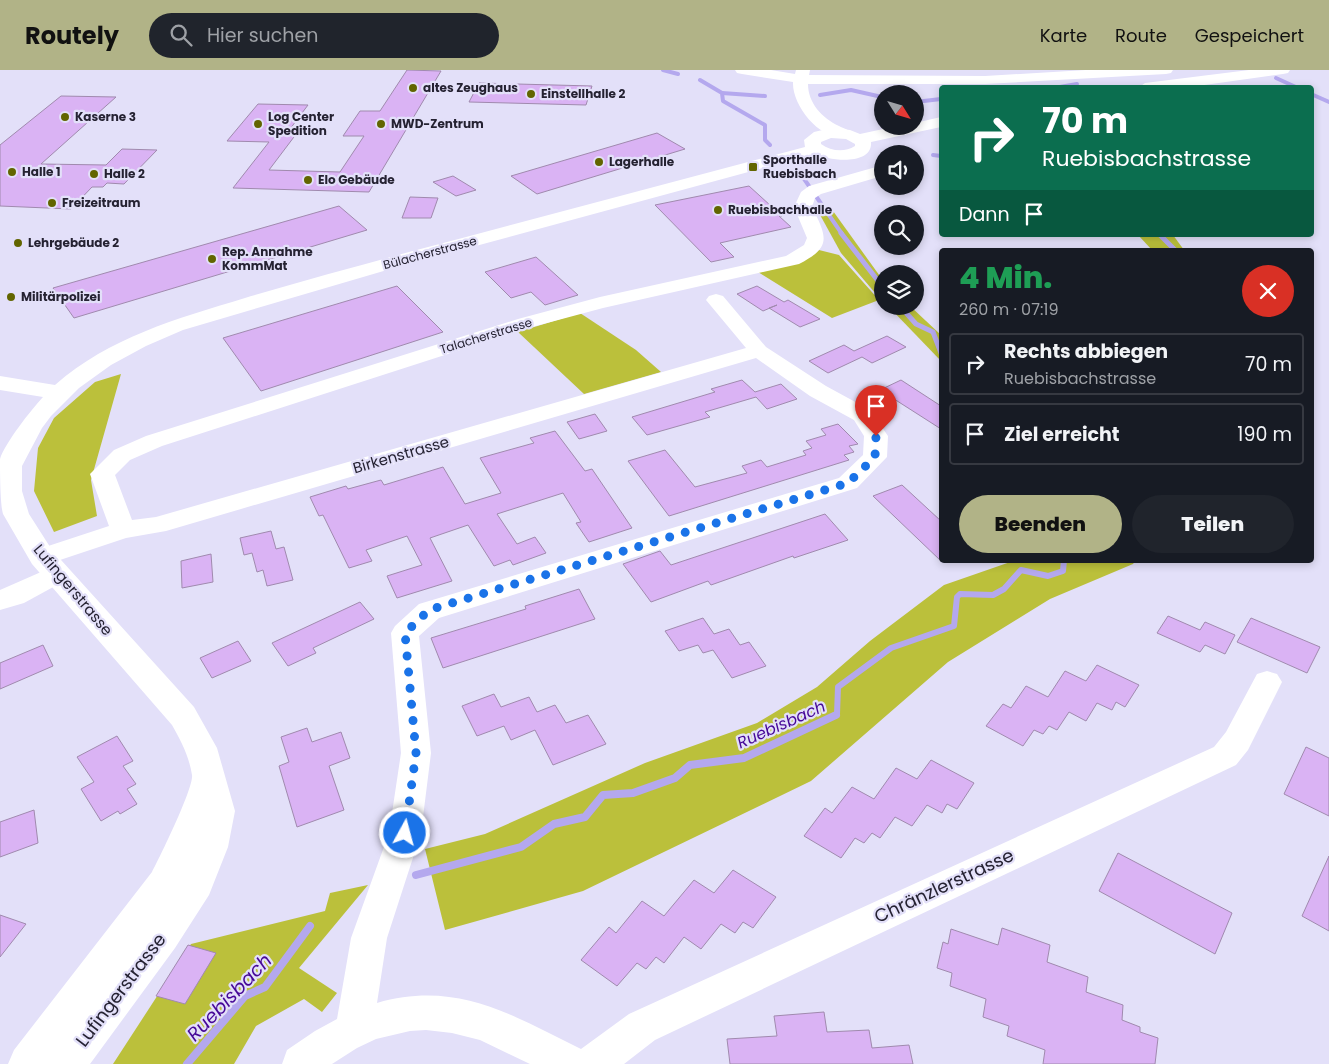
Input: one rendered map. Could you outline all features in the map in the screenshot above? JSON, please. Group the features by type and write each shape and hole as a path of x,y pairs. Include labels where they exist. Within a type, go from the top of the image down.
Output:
{"main road":[{"path":"742,70 796,74 975,80 1064,77 1166,70"},
{"path":"876,70 1008,74 1154,70"},
{"path":"1168,85 1283,70"},
{"path":"796,74 800,95 809,109 829,129 863,142 863,148 850,154 831,154 816,143 816,130 792,104 787,91 796,74"},
{"path":"852,137 939,122"},
{"name":"Bülacherstrasse","path":"60,393 74,380 114,354 141,340 174,327 329,280 816,143 825,134 852,137"},
{"path":"0,383 60,393"},
{"name":"Lufingerstrasse","path":"60,393 26,433 10,465 8,486 11,501 27,535 50,566 183,716 201,748 218,811 211,847 196,884 162,936 65,1064"},
{"name":"Lufingerstrasse","path":"28,1064 164,883 182,847 209,777"}],"street":[{"name":"Talacherstrasse","path":"123,530 102,474 122,455 154,441 525,324 609,301 792,260 806,254 816,246 818,237 803,207 815,191 876,172 850,154"},
{"path":"354,1029 369,938 405,833 416,753 405,633 429,610 848,483 875,457 876,436 862,415 818,390 759,351 716,300"},
{"name":"Birkenstrasse","path":"0,600 14,596 50,566 123,530 157,525 759,351"},
{"name":"Chränzlerstrasse","path":"593,1064 642,1027 1225,756 1237,741 1267,682"},
{"path":"301,1064 354,1029 388,1018 426,1012 469,1018 509,1034 569,1064"}],"shaded area":[{"path":"833,211 874,268 874,292 841,253 819,213"},
{"path":"1140,237 1174,237 1183,248 1150,248"},
{"path":"819,250 839,255 874,294 874,302 832,318 758,272 798,262"},
{"path":"580,313 636,350 661,372 584,394 518,332"},
{"path":"897,315 920,315 939,333 939,359"},
{"path":"121,374 91,480 97,516 54,532 34,491 38,448 54,418 95,382"},
{"path":"1007,563 1134,563 1050,599 948,662 811,781 583,891 445,930 425,849 485,834 645,763 757,723 817,687 870,641 944,585"},
{"path":"368,885 299,968 337,993 322,1012 304,999 256,1026 234,1064 113,1064 191,944 325,911 330,893"}],"building":[{"path":"407,70 441,71 369,192 233,188 269,142 227,141 258,104 308,105 290,129 300,129 269,170 340,172 364,136 343,136 360,111 380,111"},
{"name":"Einstellhalle 2","path":"479,83 592,86 586,105 469,102"},
{"path":"61,96 116,97 41,164 106,165 122,149 157,150 124,184 107,183 103,187 92,187 71,209 0,206 0,145"},
{"name":"Lagerhalle","path":"657,133 685,149 537,194 511,176"},
{"path":"453,176 476,190 456,196 433,182"},
{"name":"Ruebisbachhalle","path":"749,186 782,216 779,216 791,227 720,243 734,257 711,262 655,205"},
{"path":"410,197 438,198 431,218 402,218"},
{"name":"Rep. Annahme KommMat","path":"339,206 367,230 74,318 53,288"},
{"path":"536,257 578,295 545,305 531,292 511,298 485,272"},
{"path":"397,286 443,332 261,391 223,338"},
{"path":"757,286 784,302 788,300 820,319 800,327 769,308 763,311 737,294"},
{"path":"887,336 906,347 872,363 862,357 828,373 809,361 844,345 854,351"},
{"path":"742,380 755,392 781,384 797,399 767,409 756,397 705,412 710,417 647,435 632,417 715,392 711,389"},
{"path":"901,380 939,405 939,428 880,390"},
{"path":"595,414 607,431 579,439 567,422"},
{"path":"838,424 858,444 849,446 854,452 844,455 849,460 669,516 628,461 665,450 695,487 747,473 742,466 761,460 767,467 806,455 803,451 812,448 806,441 826,435 821,429"},
{"path":"555,431 585,471 592,469 632,528 589,542 576,523 581,522 563,493 497,514 517,544 535,537 546,553 513,565 510,560 494,566 468,525 430,538 452,581 397,598 387,576 422,565 407,536 366,550 372,561 349,568 323,515 319,516 310,497 346,486 348,489 381,480 384,485 443,467 465,504 501,493 480,458 534,443 530,438"},
{"path":"902,485 939,519 939,559 873,496"},
{"path":"825,514 848,540 794,558 793,556 711,585 708,581 651,602 623,564 660,551 671,565"},
{"path":"271,531 276,549 284,547 293,580 267,586 263,570 257,572 252,553 244,555 240,538"},
{"path":"211,554 213,582 182,588 181,561"},
{"path":"579,589 595,619 443,668 431,638 526,609 525,606"},
{"path":"360,602 374,619 313,648 316,653 288,666 272,643"},
{"path":"1168,616 1200,630 1205,622 1235,635 1225,654 1205,645 1200,652 1157,633"},
{"path":"703,618 714,634 729,629 740,645 749,642 766,666 732,678 713,650 703,653 698,645 679,651 665,631"},
{"path":"1251,618 1320,647 1307,673 1237,642"},
{"path":"238,641 251,661 212,678 200,658"},
{"path":"43,645 53,666 0,689 0,663"},
{"path":"1097,665 1139,685 1125,707 1116,702 1112,710 1097,703 1086,721 1069,712 1057,730 1049,726 1043,734 1034,730 1023,746 986,726 1003,704 1011,708 1026,686 1048,697 1065,671 1086,681"},
{"path":"494,694 501,707 529,697 537,712 555,705 566,723 588,715 606,744 553,765 535,730 511,740 504,726 477,736 462,706"},
{"path":"307,728 312,742 341,732 350,758 329,766 344,810 297,827 279,766 289,762 281,737"},
{"path":"117,736 133,761 123,766 136,784 127,789 137,804 120,814 118,811 101,821 81,789 94,782 77,757"},
{"path":"1306,747 1329,758 1329,816 1284,794"},
{"path":"931,760 974,783 957,809 947,804 942,813 927,805 912,826 895,817 880,838 872,833 864,843 855,838 841,858 804,836 825,808 832,813 852,787 874,799 896,768 917,779"},
{"path":"34,810 38,843 0,857 0,822"},
{"path":"1118,853 1232,913 1215,954 1099,891"},
{"path":"1329,856 1329,931 1302,916"},
{"path":"733,870 776,897 753,928 743,922 735,933 721,924 701,949 684,937 664,963 656,957 646,969 637,963 617,986 581,960 609,927 616,933 642,901 664,916 694,880 714,893"},
{"path":"0,915 26,924 0,957"},
{"path":"1002,928 1050,945 1047,962 1088,977 1086,992 1123,1005 1122,1020 1140,1027 1140,1032 1158,1038 1155,1064 1043,1064 1045,1050 1007,1036 1009,1026 983,1017 986,999 950,986 952,973 937,968 943,942 948,944 951,929 998,945"},
{"path":"188,945 216,953 185,1004 156,996"},
{"path":"824,1012 827,1032 869,1030 872,1048 909,1045 913,1064 730,1064 727,1039 777,1036 774,1016"}],"waterway":[{"name":"Ruebisbach","path":"663,70 678,74"},
{"path":"1276,78 1291,85"},
{"name":"Ruebisbach","path":"700,80 722,93"},
{"path":"1071,85 1077,84"},
{"path":"820,95 851,90 874,95"},
{"path":"722,93 765,96"},
{"name":"Ruebisbach","path":"722,93 723,101 765,125 765,140 770,145"},
{"path":"1314,95 1329,102"},
{"path":"924,101 939,99"},
{"path":"933,155 939,156"},
{"name":"Ruebisbach","path":"800,173 842,234"},
{"name":"Ruebisbach","path":"841,233 874,276"},
{"path":"1162,237 1173,248"},
{"name":"Ruebisbach","path":"908,315 916,324 933,332 939,348"},
{"name":"Ruebisbach","path":"833,716 837,714 838,687 891,648 954,626 957,597 960,594 993,595 1004,589 1021,570 1048,576 1063,571 1064,563"},
{"name":"Ruebisbach","path":"416,875 521,847 554,824 585,817 603,795 633,793 675,778 690,765 744,758 836,715"},
{"name":"Ruebisbach","path":"187,1064 245,996 265,987 310,926"}],"place":[{"name":"altes Zeughaus","path":"413,88"},
{"name":"Einstellhalle 2","path":"531,94"},
{"name":"Kaserne 3","path":"65,117"},
{"name":"Log Center Spedition","path":"258,124"},
{"name":"MWD-Zentrum","path":"381,124"},
{"name":"Lagerhalle","path":"599,162"},
{"name":"Sporthalle Ruebisbach","path":"753,167"},
{"name":"Halle 1","path":"12,172"},
{"name":"Halle 2","path":"94,174"},
{"name":"Elo Gebäude","path":"308,180"},
{"name":"Freizeitraum","path":"52,203"},
{"name":"Ruebisbachhalle","path":"718,210"},
{"name":"Lehrgebäude 2","path":"18,243"},
{"name":"Rep. Annahme KommMat","path":"212,259"},
{"name":"Militärpolizei","path":"11,297"}],"route":[{"path":"405,833 416,753 405,633 429,610 848,483 875,457 876,436"}]}
